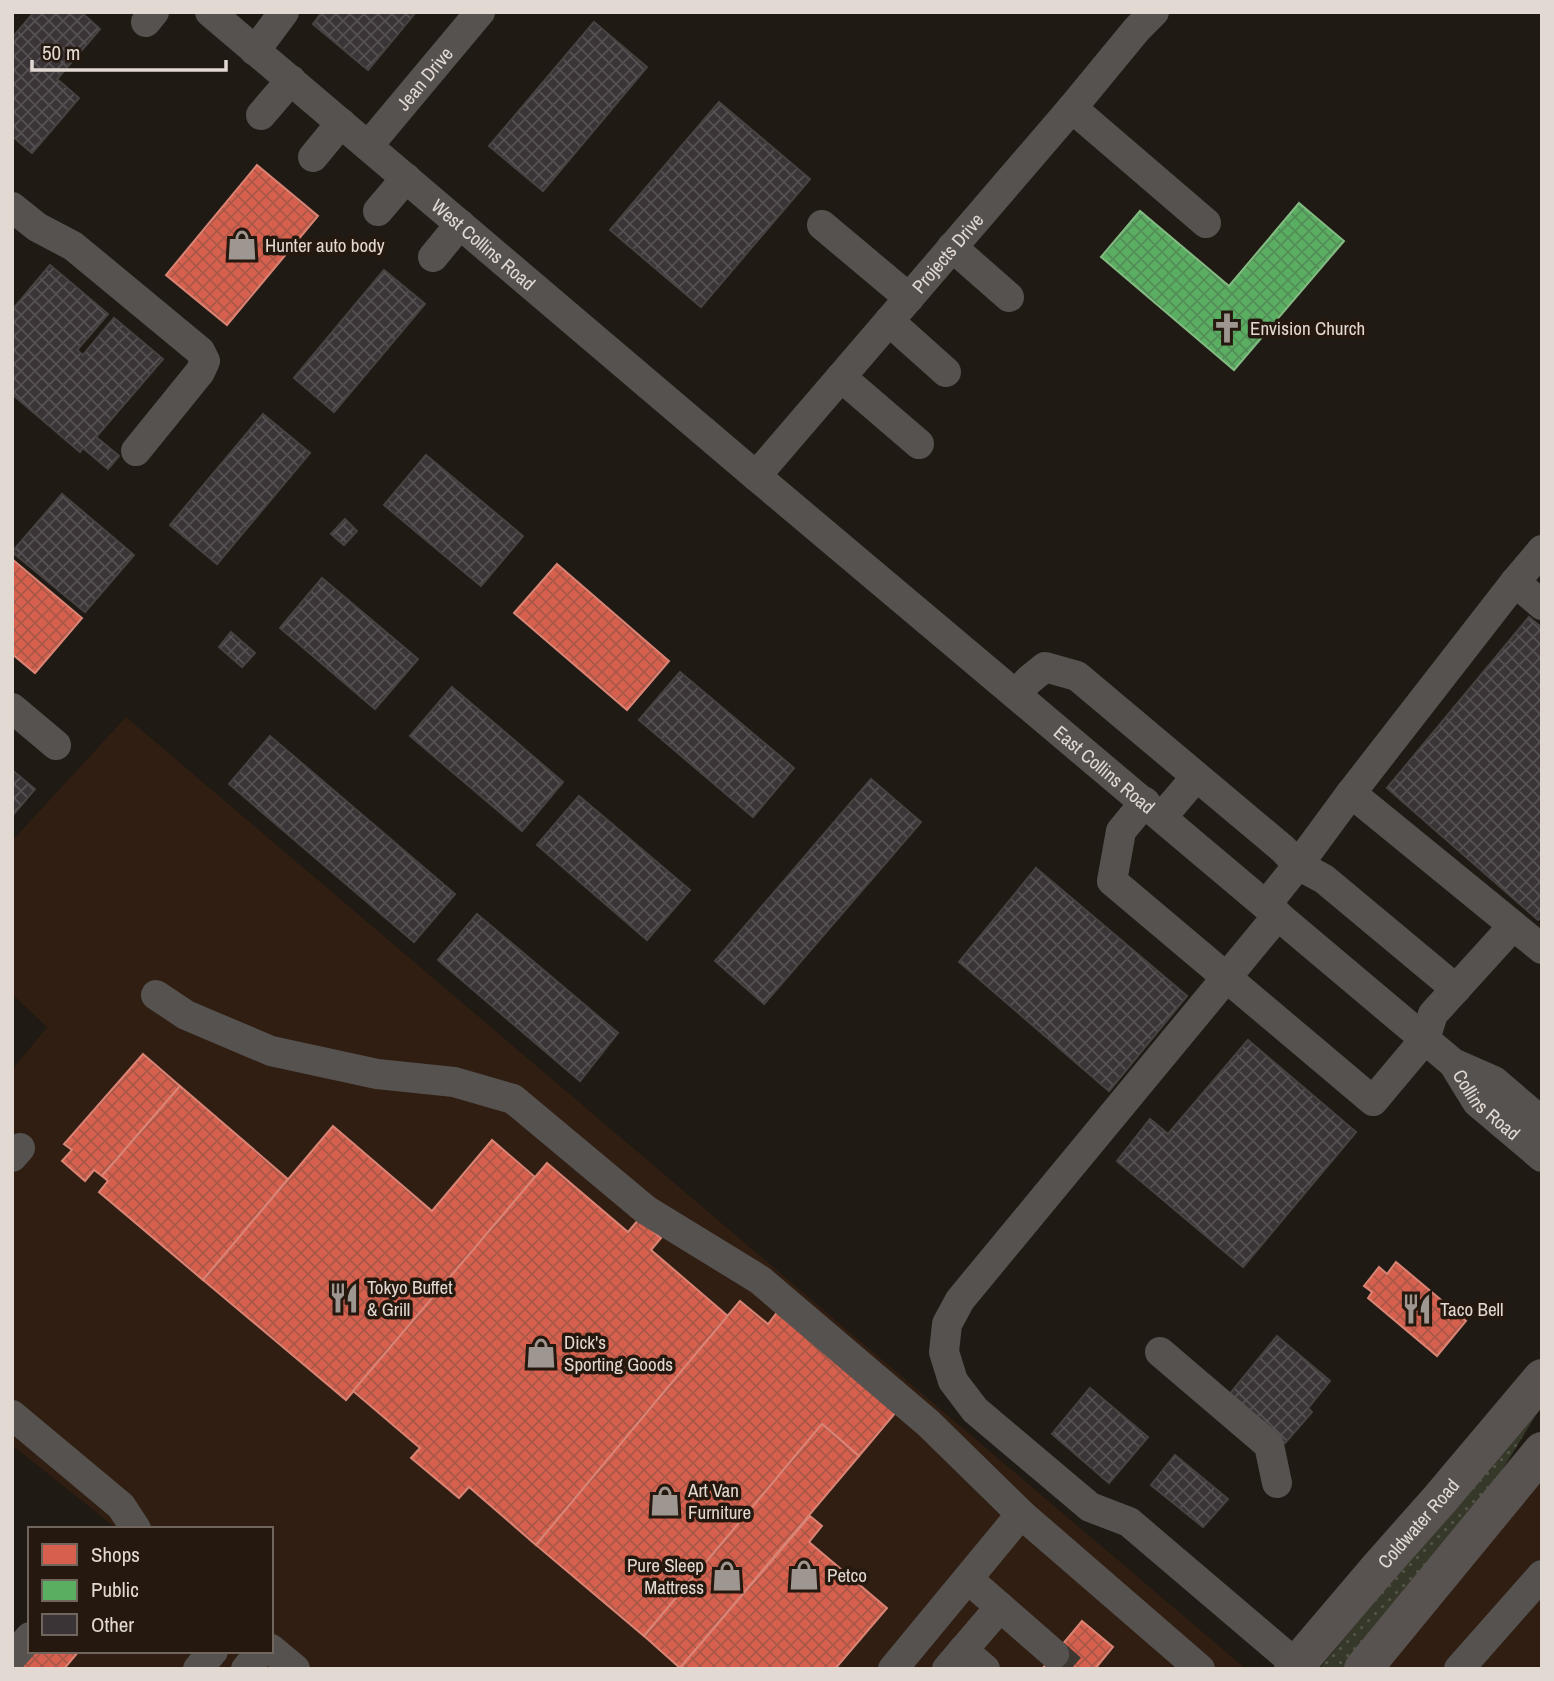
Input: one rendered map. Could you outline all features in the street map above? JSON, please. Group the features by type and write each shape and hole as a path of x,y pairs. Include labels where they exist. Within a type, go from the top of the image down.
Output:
{"main road":[{"name":"Coldwater Road","path":"1295,1667 1542,1377"},
{"path":"1363,1669 1538,1456 1530,1444 1542,1424"}],"street":[{"name":"West Collins Road","path":"210,12 756,475"},
{"path":"256,51 285,12"},
{"name":"Jean Drive","path":"368,146 480,12"},
{"name":"Projects Drive","path":"756,475 1145,21"},
{"path":"261,115 291,80"},
{"path":"1072,108 1206,223"},
{"path":"313,158 341,123"},
{"path":"378,211 406,178"},
{"path":"12,207 37,227 73,246 203,356 205,361 200,372 136,451"},
{"path":"433,257 460,224"},
{"path":"822,225 909,298"},
{"path":"952,247 1009,298"},
{"path":"889,321 946,372"},
{"path":"841,377 919,444"},
{"name":"East Collins Road","path":"756,475 1454,1063"},
{"path":"1295,1667 1129,1522 1090,1507 975,1410 953,1381 944,1352 947,1324 960,1300 1227,978 1272,910 1298,864 1542,550"},
{"path":"1516,582 1542,605"},
{"path":"1016,694 1045,667 1077,676 1298,864 1324,879 1456,989"},
{"path":"12,708 56,745"},
{"path":"1196,777 1121,831 1112,881 1373,1101 1425,1038 1433,1014 1513,926"},
{"path":"1351,793 1542,950"},
{"path":"156,995 186,1015 271,1051 377,1074 454,1082 513,1099 646,1210 760,1280 928,1423 1021,1514 1200,1669"},
{"name":"Collins Road","path":"1454,1063 1494,1081 1542,1122"},
{"name":"Collins Road","path":"1454,1063 1477,1102 1542,1157"},
{"path":"1160,1352 1269,1445 1278,1483"},
{"path":"12,1415 121,1506 135,1527"},
{"path":"893,1669 1021,1514"},
{"path":"1460,1669 1542,1575"},
{"path":"968,1579 1054,1654"},
{"path":"965,1663 1000,1607"},
{"path":"12,1657 28,1639"},
{"path":"273,1650 295,1669"},
{"path":"198,1669 211,1653"},
{"path":"246,1669 259,1653"}],"shaded area":[{"path":"126,717 1246,1669 12,1669 28,1653 273,1653 273,1527 114,1527 12,1445 12,1070 47,1027 12,994 12,841"},
{"path":"1542,1475 1542,1669 1381,1669"}],"green space":[{"path":"1541,1399 1542,1405 1490,1490 1346,1669 1319,1669"}],"building: Shops":[{"name":"Hunter auto body","path":"257,165 318,216 227,325 166,275"},
{"path":"12,559 82,618 35,673 12,654"},
{"path":"557,564 669,661 627,710 514,613"},
{"path":"143,1054 180,1086 102,1176 94,1170 85,1181 62,1161 72,1150 64,1144"},
{"path":"180,1086 288,1179 203,1280 99,1192 108,1181 102,1176"},
{"path":"333,1126 432,1211 492,1140 535,1177 346,1400 203,1280"},
{"name":"Dick's Sporting Goods","path":"547,1163 628,1232 639,1219 661,1238 651,1250 728,1316 536,1545 469,1487 459,1498 411,1458 420,1448 353,1391"},
{"name":"Taco Bell","path":"1396,1262 1466,1321 1437,1356 1368,1298 1372,1292 1364,1286 1379,1267 1387,1274"},
{"name":"Art Van Furniture","path":"740,1301 768,1324 782,1306 901,1406 859,1456 822,1424 644,1636 536,1545"},
{"name":"Pure Sleep Mattress","path":"822,1424 859,1456 680,1668 644,1636"},
{"name":"Petco","path":"810,1516 822,1526 809,1542 887,1608 835,1669 681,1669 680,1668"},
{"path":"1082,1621 1113,1647 1095,1669 1042,1669"},
{"path":"29,1653 77,1653 64,1669 19,1669"}],"building: Public":[{"name":"Envision Church","path":"1299,203 1344,241 1234,370 1101,257 1140,211 1229,286"}],"building: Other":[{"path":"34,12 81,12 100,29 57,79 79,98 32,153 12,136 12,38"},
{"path":"322,12 416,12 368,70 313,24"},
{"path":"594,22 647,67 543,191 489,146"},
{"path":"719,102 810,179 701,307 610,230"},
{"path":"50,265 108,314 77,350 83,355 114,318 163,359 96,437 119,456 108,469 83,448 80,452 12,394 12,310"},
{"path":"384,270 425,304 334,412 294,378"},
{"path":"263,414 310,453 217,564 170,525"},
{"path":"426,455 523,536 481,586 384,505"},
{"path":"62,494 134,555 85,612 12,552"},
{"path":"345,519 357,531 344,545 331,534"},
{"path":"322,578 418,659 375,709 280,628"},
{"path":"1529,617 1542,628 1542,916 1538,920 1387,788"},
{"path":"231,632 255,653 242,667 219,647"},
{"path":"680,672 794,768 753,817 639,720"},
{"path":"452,687 563,782 522,831 410,736"},
{"path":"270,736 455,894 414,942 229,784"},
{"path":"12,770 35,789 12,816"},
{"path":"871,779 921,822 764,1004 715,961"},
{"path":"579,796 690,890 647,940 537,845"},
{"path":"1036,868 1187,996 1109,1091 959,962"},
{"path":"477,914 618,1033 580,1081 438,960"},
{"path":"1248,1040 1356,1132 1243,1267 1117,1161 1150,1119 1168,1134"},
{"path":"1277,1336 1330,1381 1308,1408 1312,1412 1285,1443 1228,1396"},
{"path":"1090,1388 1148,1437 1109,1483 1052,1434"},
{"path":"1175,1455 1228,1499 1203,1527 1151,1485"}],"tunnel":[{"path":"1054,1654 1071,1669"}],"place":[{"name":"Hunter auto body","path":"242,245"},
{"name":"Envision Church","path":"1227,328"},
{"name":"Tokyo Buffet & Grill","path":"344,1298"},
{"name":"Taco Bell","path":"1417,1309"},
{"name":"Dick's Sporting Goods","path":"541,1353"},
{"name":"Art Van Furniture","path":"665,1501"},
{"name":"Petco","path":"804,1575"},
{"name":"Pure Sleep Mattress","path":"727,1576"}]}
